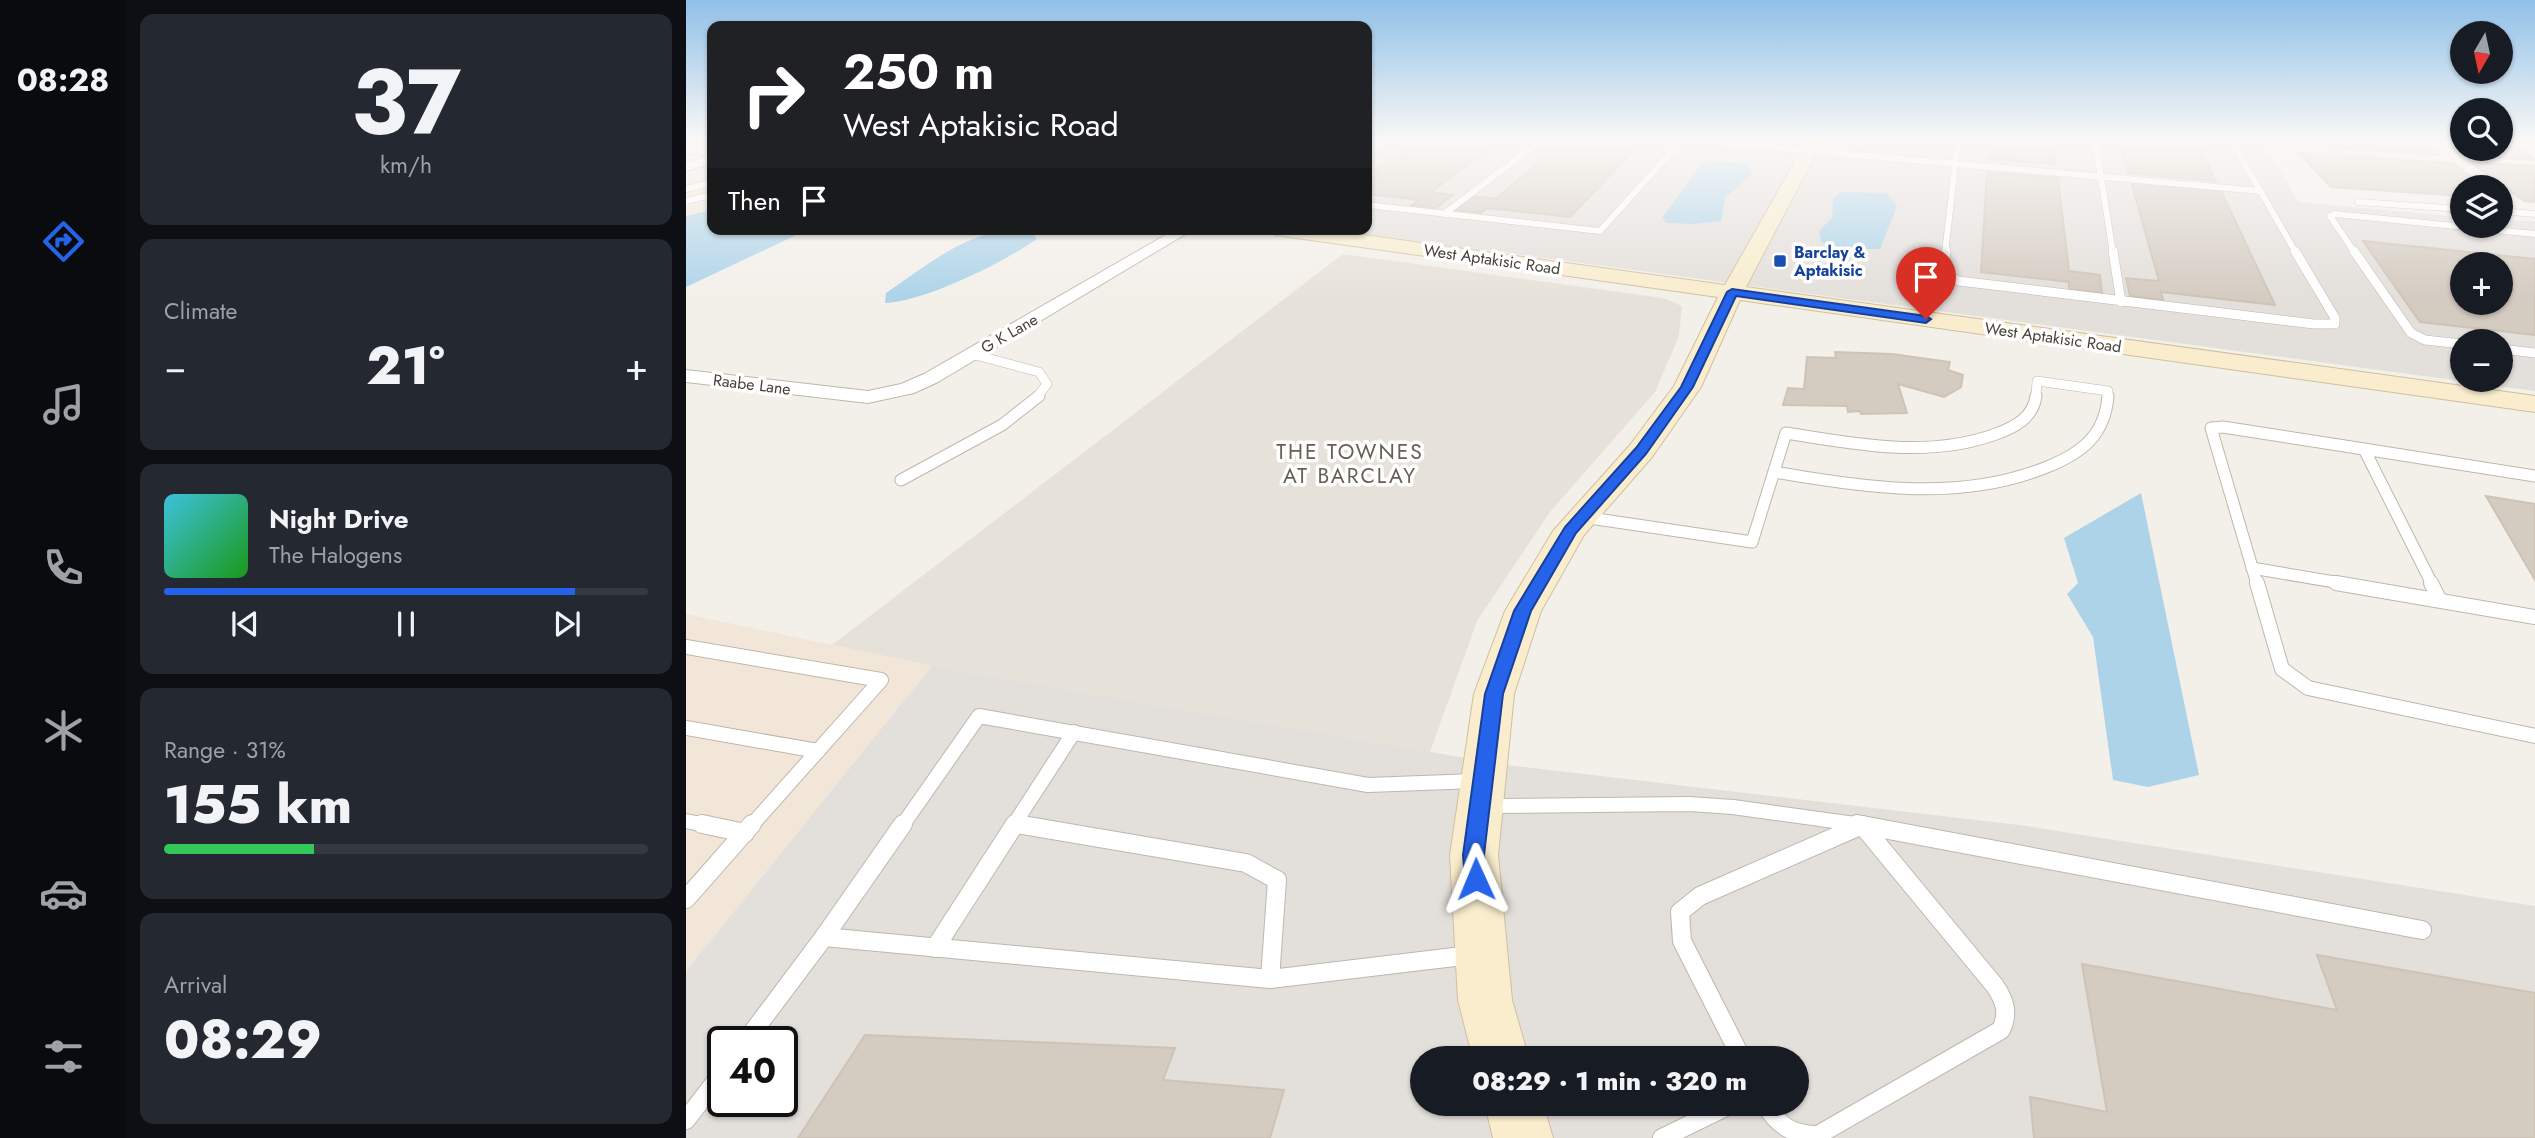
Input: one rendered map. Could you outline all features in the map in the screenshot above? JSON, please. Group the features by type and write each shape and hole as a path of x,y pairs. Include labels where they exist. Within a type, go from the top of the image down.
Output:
{"street":[{"path":"1497,1046 1485,1000 1474,855 1494,694 1523,611 1570,531 1641,451 1687,387 1732,292 1786,193"},
{"name":"G K Lane","path":"819,391 868,397 889,394 931,379 1177,235"},
{"name":"West Aptakisic Road","path":"1315,235 2535,404"},
{"name":"Raabe Lane","path":"686,376 819,391"},
{"path":"1517,1116 1523,1138"}],"lane":[{"path":"1444,214 1472,193"},
{"path":"1372,206 1600,232 1635,193"},
{"path":"1952,193 1943,274 1959,281 2121,302 2314,324 2335,324 2335,318 2261,193"},
{"path":"2104,193 2121,302"},
{"path":"686,201 707,196"},
{"path":"2358,202 2450,207"},
{"path":"2513,212 2535,214"},
{"path":"2450,343 2425,340 2411,333 2330,216 2335,214 2535,234"},
{"path":"2513,350 2535,353"},
{"path":"901,480 1012,418 1047,384 1039,372 972,354"},
{"path":"1582,517 1752,542 1786,433 1877,446 1940,448 1978,443 2026,421 2037,398 2037,381 2108,391 2108,416 2099,436 2075,455 2033,475 1985,488 1924,490 1871,487 1774,472"},
{"path":"2535,476 2223,427 2211,428 2281,669 2308,688 2535,736"},
{"path":"2364,449 2439,599"},
{"path":"2252,568 2535,617"},
{"path":"686,647 881,680 686,899"},
{"path":"757,1026 824,937 979,716 1368,785 1733,807 1861,825 2422,930"},
{"path":"686,728 818,751"},
{"path":"935,948 1074,732"},
{"path":"686,821 745,833"},
{"path":"1015,824 1246,863 1277,880 1270,979"},
{"path":"1735,1046 1682,941 1680,912 1700,896 1861,825"},
{"path":"1771,1116 1784,1129 1801,1136 1818,1135 2001,1030 2007,1019 2004,1000 1990,980 1861,825"},
{"path":"824,937 1270,979 1481,954"},
{"path":"686,1120 707,1093"},
{"path":"1662,1138 1707,1116"}],"shaded area":[{"path":"686,193 707,193 707,211 686,216"},
{"path":"1372,193 2294,193 2299,202 2450,216 2450,238 2513,238 2513,220 2535,221 2535,391 2513,388 2513,329 2450,329 2450,380 1372,235"},
{"name":"THE TOWNES AT BARCLAY","path":"1343,254 1663,298 1682,306 1679,336 1655,392 1550,512 1477,621 1430,752 932,666 832,645"},
{"path":"686,614 932,666 686,971"},
{"path":"932,666 1506,765 2019,825 2535,906 2535,1138 686,1138 686,971"}],"water":[{"path":"1680,193 1731,193 1725,198 1721,221 1667,223 1662,218"},
{"path":"1841,193 1886,193 1897,206 1880,249 1837,249 1821,242 1819,231 1832,218 1833,198"},
{"path":"707,211 707,235 796,235 686,287 686,216"},
{"path":"986,235 1034,235 1037,239 1005,259 942,288 921,296 885,303 886,293 945,253"},
{"path":"2141,493 2199,775 2148,787 2113,780 2093,637 2067,594 2078,583 2064,538"}],"building":[{"path":"1372,193 1453,195 1436,208 1412,205 1419,200"},
{"path":"1503,193 1593,193 1570,217 1487,208 1481,213 1455,210 1472,196 1496,199"},
{"path":"1986,193 2060,193 2069,271 2100,275 2102,293 2069,289 2069,282 1981,272"},
{"path":"2134,193 2222,193 2275,305 2161,292 2163,300 2130,296 2126,278 2159,281"},
{"path":"2420,193 2450,193 2450,195"},
{"path":"2513,193 2535,193 2535,202 2524,201"},
{"path":"2363,241 2468,252 2450,252 2450,315 2513,315 2513,257 2535,259 2535,335 2513,333 2513,329 2482,329 2420,322"},
{"path":"1835,352 1892,354 1950,362 1948,370 1963,375 1961,387 1944,397 1898,384 1907,413 1861,414 1860,411 1848,412 1847,406 1783,405 1788,388 1804,389 1807,357 1836,358"},
{"path":"2486,496 2535,504 2535,580"},
{"path":"2317,955 2535,993 2535,1138 2034,1138 2030,1097 2107,1112 2082,964 2337,1010"},
{"path":"865,1035 1175,1048 1163,1080 1284,1090 1270,1138 798,1138"}],"place":[{"name":"Barclay & Aptakisic","path":"1780,261"}],"district":[{"name":"THE TOWNES AT BARCLAY","path":"1350,464"}],"route":[{"path":"1476,879 1474,855 1494,694 1523,611 1570,531 1641,451 1687,387 1732,292 1926,319"}]}
